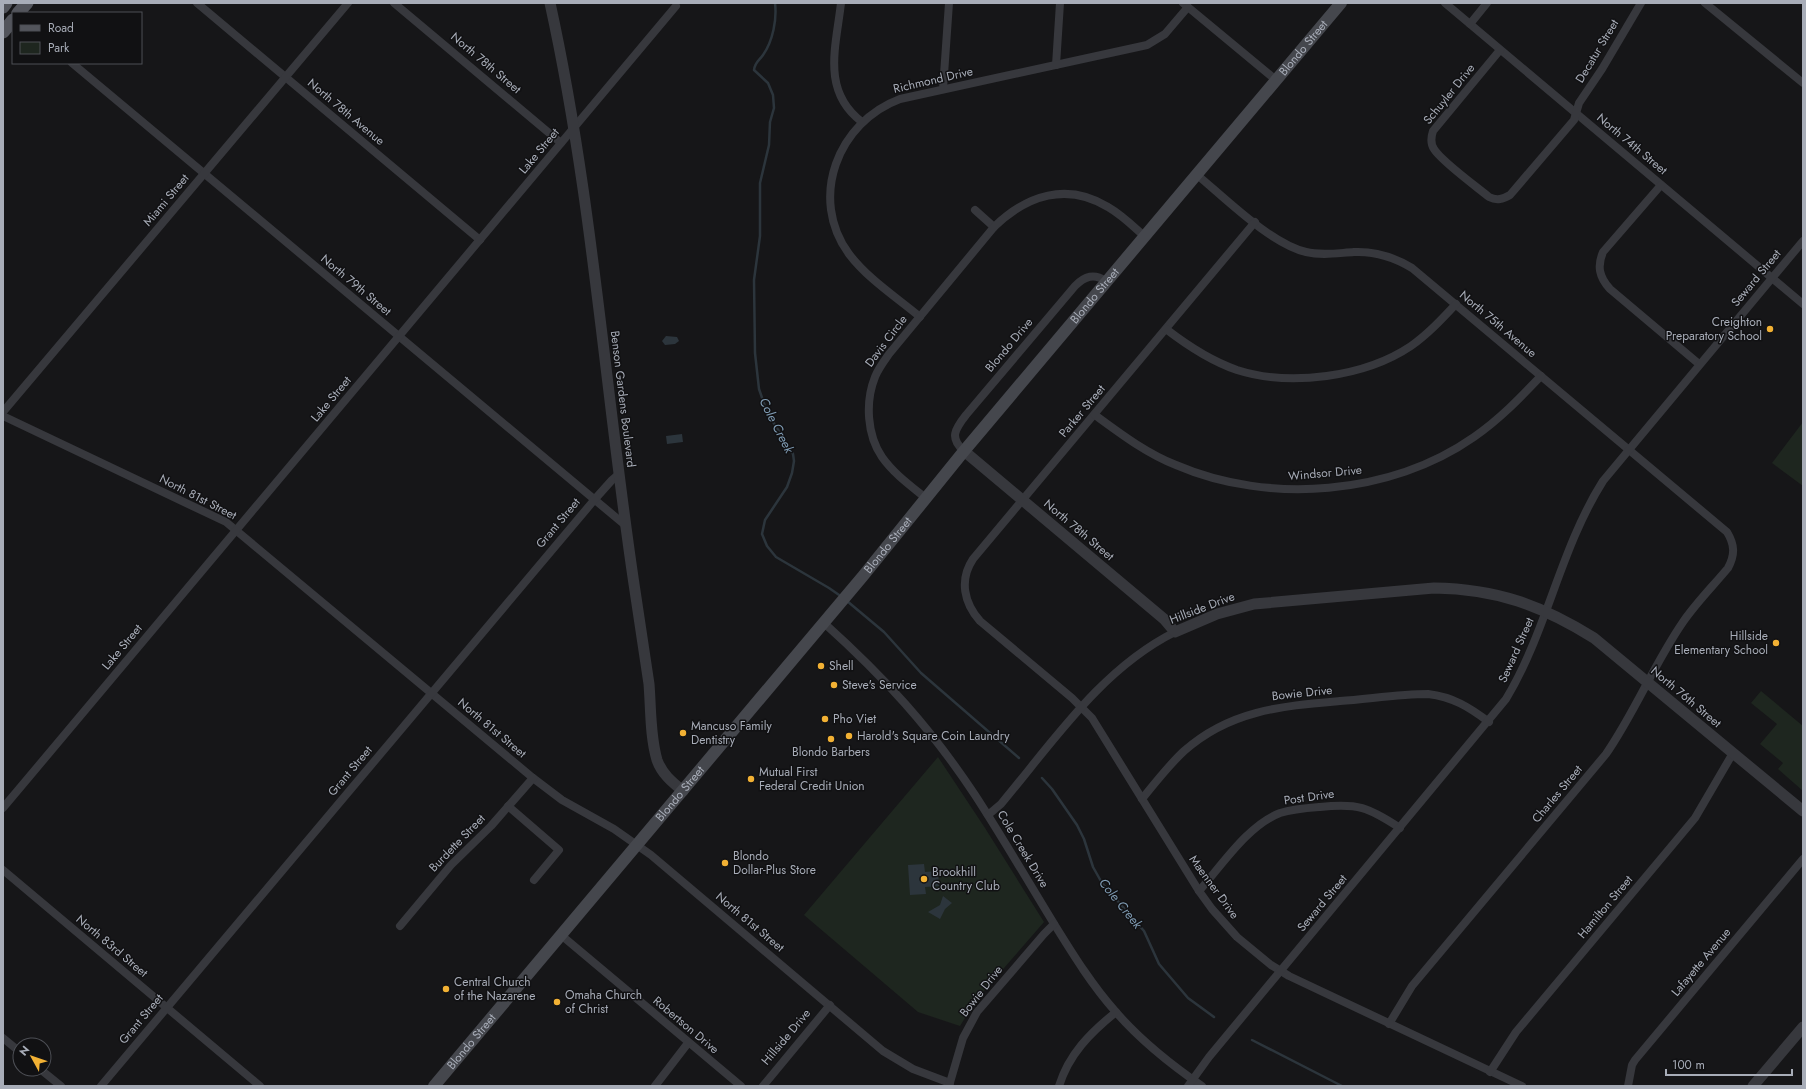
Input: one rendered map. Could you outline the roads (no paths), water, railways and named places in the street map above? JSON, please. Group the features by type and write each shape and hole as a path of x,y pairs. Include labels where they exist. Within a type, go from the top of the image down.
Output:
{"main road":[{"path":"3,7 6,3"},
{"path":"19,12 27,3"},
{"name":"Blondo Street","path":"434,1086 824,623 927,499 964,451 1341,3"},
{"path":"3,32 12,21"}],"street":[{"name":"North 78th Avenue","path":"197,3 480,240"},
{"name":"Miami Street","path":"3,412 348,3"},
{"name":"North 78th Street","path":"394,3 561,143"},
{"name":"Benson Gardens Boulevard","path":"550,3 562,55 574,128 625,525 648,683 656,757 664,774 683,791"},
{"path":"841,3 834,65 835,80 838,93 845,105 862,122"},
{"path":"943,89 949,3"},
{"path":"1056,65 1060,3"},
{"name":"North 74th Street","path":"1445,3 1803,304"},
{"path":"1470,24 1487,3"},
{"name":"Decatur Street","path":"1576,113 1579,103 1602,69 1641,3"},
{"path":"1705,3 1803,83"},
{"path":"1186,5 1276,80"},
{"name":"Richmond Drive","path":"920,317 856,262 843,243 835,225 831,197 834,169 845,144 854,131 870,114 890,102 914,95 1147,45 1165,34 1186,5"},
{"name":"Lake Street","path":"3,808 676,6"},
{"name":"Schuyler Drive","path":"1500,50 1433,131 1431,142 1437,154 1489,197 1501,199 1510,195 1574,120 1576,113"},
{"name":"North 79th Street","path":"73,64 625,525"},
{"name":"North 75th Avenue","path":"1196,174 1279,241 1304,252 1326,254 1363,252 1380,254 1412,268 1727,532 1733,542 1734,551 1728,568"},
{"path":"1661,184 1604,252 1600,259 1599,270 1605,284 1699,364"},
{"name":"Davis Circle","path":"927,499 896,473 882,457 872,434 869,406 871,386 879,368 994,227 1012,211 1028,201 1048,195 1067,194 1085,196 1102,203 1117,212 1144,236"},
{"path":"975,210 994,227"},
{"name":"Parker Street","path":"982,623 972,611 966,599 964,582 966,573 973,559 1095,415 1254,222"},
{"name":"Seward Street","path":"1190,1083 1209,1057 1506,699 1518,679 1589,505 1603,481 1628,449 1803,241"},
{"name":"Blondo Drive","path":"964,451 957,444 955,438 957,428 966,415 1075,286 1084,278 1093,276 1106,281"},
{"path":"1166,329 1201,354 1238,370 1274,377 1316,376 1359,369 1395,355 1425,335 1456,304"},
{"name":"Windsor Drive","path":"1095,415 1150,453 1177,466 1207,476 1236,484 1266,488 1298,489 1333,486 1392,476 1420,466 1447,453 1473,438 1497,420 1516,403 1541,376"},
{"name":"North 81st Street","path":"3,416 226,522 533,778 562,800 637,845 656,859 896,1060 920,1073 950,1084"},
{"name":"North 78th Street","path":"964,451 1164,619 1175,632"},
{"name":"Grant Street","path":"101,1086 431,692 595,499 619,474"},
{"name":"Charles Street","path":"1389,1024 1412,986 1606,754 1683,623 1728,568"},
{"name":"Hillside Drive","path":"988,815 1001,804 1081,707 1125,663 1156,642 1216,614 1254,604 1434,588 1458,588 1485,592 1512,598 1546,611"},
{"name":"North 76th Street","path":"1546,611 1594,638 1803,811"},
{"name":"Cole Creek Drive","path":"824,623 874,670 916,715 945,751 988,815 1054,924 1091,981 1116,1012 1190,1083 1202,1086"},
{"name":"Maenner Drive","path":"982,623 1092,718 1199,891 1212,909 1237,937 1271,965 1309,987 1522,1086"},
{"name":"Bowie Drive","path":"1142,799 1174,761 1197,741 1233,721 1266,710 1297,705 1428,694 1445,697 1461,703 1488,722"},
{"name":"Hamilton Street","path":"1490,1072 1516,1032 1695,818 1734,753"},
{"name":"Burdette Street","path":"400,926 451,865 490,826 533,778"},
{"name":"Post Drive","path":"1199,891 1241,842 1258,826 1281,813 1338,805 1356,806 1375,812 1400,828"},
{"path":"508,806 559,850 534,880"},
{"name":"Lafayette Avenue","path":"1628,1086 1632,1065 1635,1060 1803,859"},
{"name":"North 83rd Street","path":"3,870 260,1086"},
{"name":"Bowie Drive","path":"950,1084 963,1038 977,1012 1054,924"},
{"name":"Robertson Drive","path":"561,935 741,1086"},
{"name":"Hillside Drive","path":"763,1086 830,1005"},
{"path":"1059,1086 1068,1062 1082,1042 1116,1012"},
{"path":"1753,1086 1803,1027"},
{"path":"3,1038 12,1045"},
{"path":"655,1086 688,1043"},
{"path":"50,1077 61,1086"}],"waterway":[{"name":"Cole Creek","path":"775,3 775,23 772,37 762,57 756,63 754,70 768,83 773,95 774,108 770,122 769,145 760,183 760,236 754,280 755,353 759,389 767,412 793,454 794,461 787,487 765,520 762,534 767,546 776,557 842,597"},
{"name":"Cole Creek","path":"847,601 884,632 921,673 1019,758"},
{"name":"Cole Creek","path":"1042,778 1052,789 1077,825 1084,839 1093,867 1102,883 1144,931 1159,964 1188,998 1214,1017"},
{"name":"Cole Creek","path":"1252,1040 1342,1086"}],"place":[{"name":"Creighton Preparatory School","path":"1770,329"},
{"name":"Hillside Elementary School","path":"1776,643"},
{"name":"Shell","path":"821,666"},
{"name":"Steve's Service","path":"834,685"},
{"name":"Pho Viet","path":"825,719"},
{"name":"Mancuso Family Dentistry","path":"683,733"},
{"name":"Harold's Square Coin Laundry","path":"849,736"},
{"name":"Blondo Barbers","path":"831,739"},
{"name":"Mutual First Federal Credit Union","path":"751,779"},
{"name":"Blondo Dollar-Plus Store","path":"725,863"},
{"name":"Brookhill Country Club","path":"924,879"},
{"name":"Central Church of the Nazarene","path":"446,989"},
{"name":"Omaha Church of Christ","path":"557,1002"}]}
